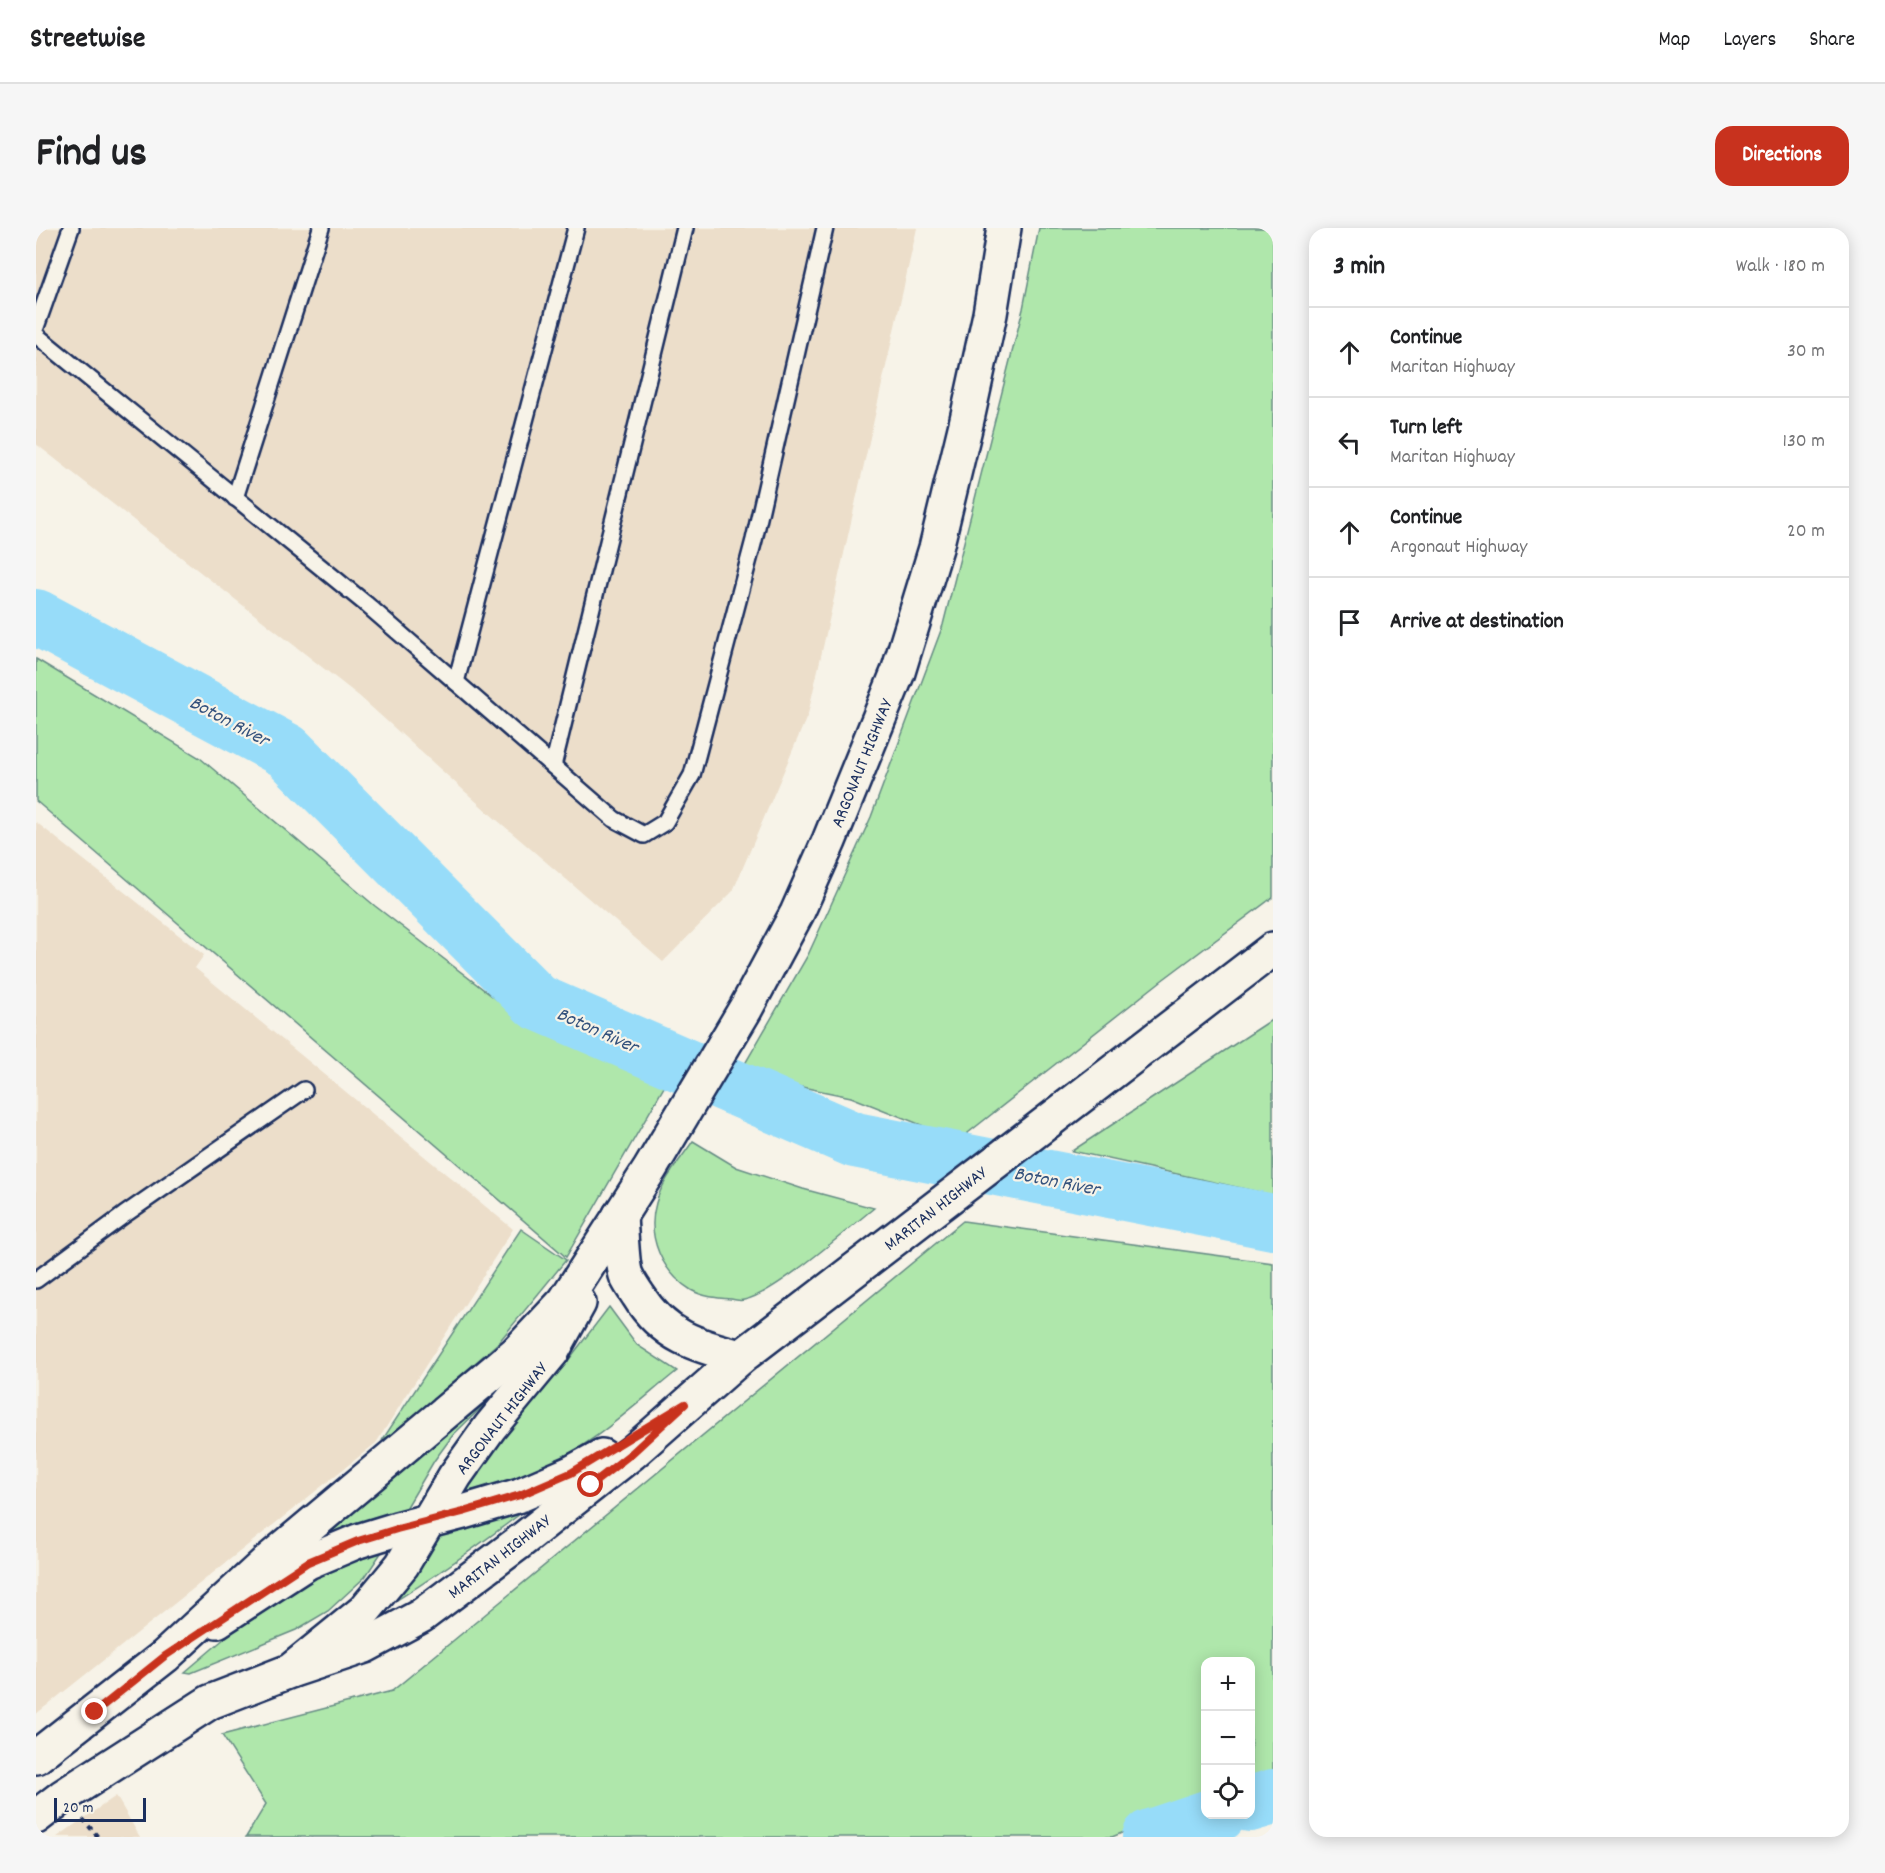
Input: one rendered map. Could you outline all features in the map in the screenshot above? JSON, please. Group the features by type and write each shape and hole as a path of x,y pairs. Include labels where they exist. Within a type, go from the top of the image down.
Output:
{"main road":[{"name":"ARGONAUT HIGHWAY","path":"36,1756 165,1656 267,1562 516,1353 565,1301 650,1169 746,1008 797,914 898,672 936,548 961,446 990,314 1004,228"},
{"name":"MARITAN HIGHWAY","path":"290,1671 365,1647 421,1616 632,1453 741,1357 1273,949"},
{"path":"620,1215 625,1274 645,1308 681,1339 741,1357"},
{"name":"ARGONAUT HIGHWAY","path":"36,1817 91,1778 210,1702 290,1671 364,1611 402,1564 426,1522 490,1427 552,1352 579,1302 597,1251"},
{"name":"MARITAN HIGHWAY","path":"165,1656 308,1562 358,1541 520,1495 571,1473 685,1404"}],"lane":[{"path":"36,327 71,228"},
{"path":"235,498 321,228"},
{"path":"456,682 576,228"},
{"path":"553,766 685,228"},
{"path":"36,335 366,604 614,819 644,835 665,822 692,775 754,540 825,228"},
{"path":"36,1280 124,1215 304,1090"}],"shaded area":[{"path":"36,228 917,228 808,714 733,891 663,962 490,814 359,696 36,444"},
{"path":"36,822 204,955 195,968 513,1229 376,1443 36,1714"},
{"path":"116,1796 140,1837 57,1837"}],"green space":[{"path":"1039,228 1268,228 1273,234 1273,897 1161,981 959,1140 851,1097 797,1086 735,1081 808,955 871,817 943,625 1023,309"},
{"path":"36,659 200,758 375,906 500,1002 668,1080 566,1257 36,801"},
{"path":"1273,1019 1273,1195 1072,1151"},
{"path":"693,1141 736,1167 803,1189 874,1208 791,1274 757,1296 739,1300 700,1294 691,1290 672,1274 659,1252 653,1228 653,1216 662,1187"},
{"path":"963,1221 1273,1263 1273,1772 1255,1779 1255,1657 1201,1657 1201,1801 1112,1837 246,1837 266,1804 222,1735 392,1691"},
{"path":"521,1229 566,1260 498,1343 392,1435 383,1439"},
{"path":"609,1307 637,1345 677,1371 607,1428 571,1453 513,1481 455,1494 497,1440 567,1362"},
{"path":"522,1360 491,1398 453,1435 434,1461 404,1512 355,1524 300,1547"},
{"path":"555,1487 463,1556 367,1618 436,1529"},
{"path":"389,1541 365,1577 328,1611 296,1630 191,1673 185,1672 279,1592"}],"waterway":[{"name":"Boton River","path":"36,617 287,751 537,1002 855,1140 1273,1222"},
{"name":"Boton River","path":"1255,1802 1273,1797"},
{"name":"Boton River","path":"1150,1837 1204,1819"}],"route":[{"path":"95,1712 165,1656 308,1562 358,1541 520,1495 571,1473 606,1454 685,1404 632,1453 591,1485"}]}
